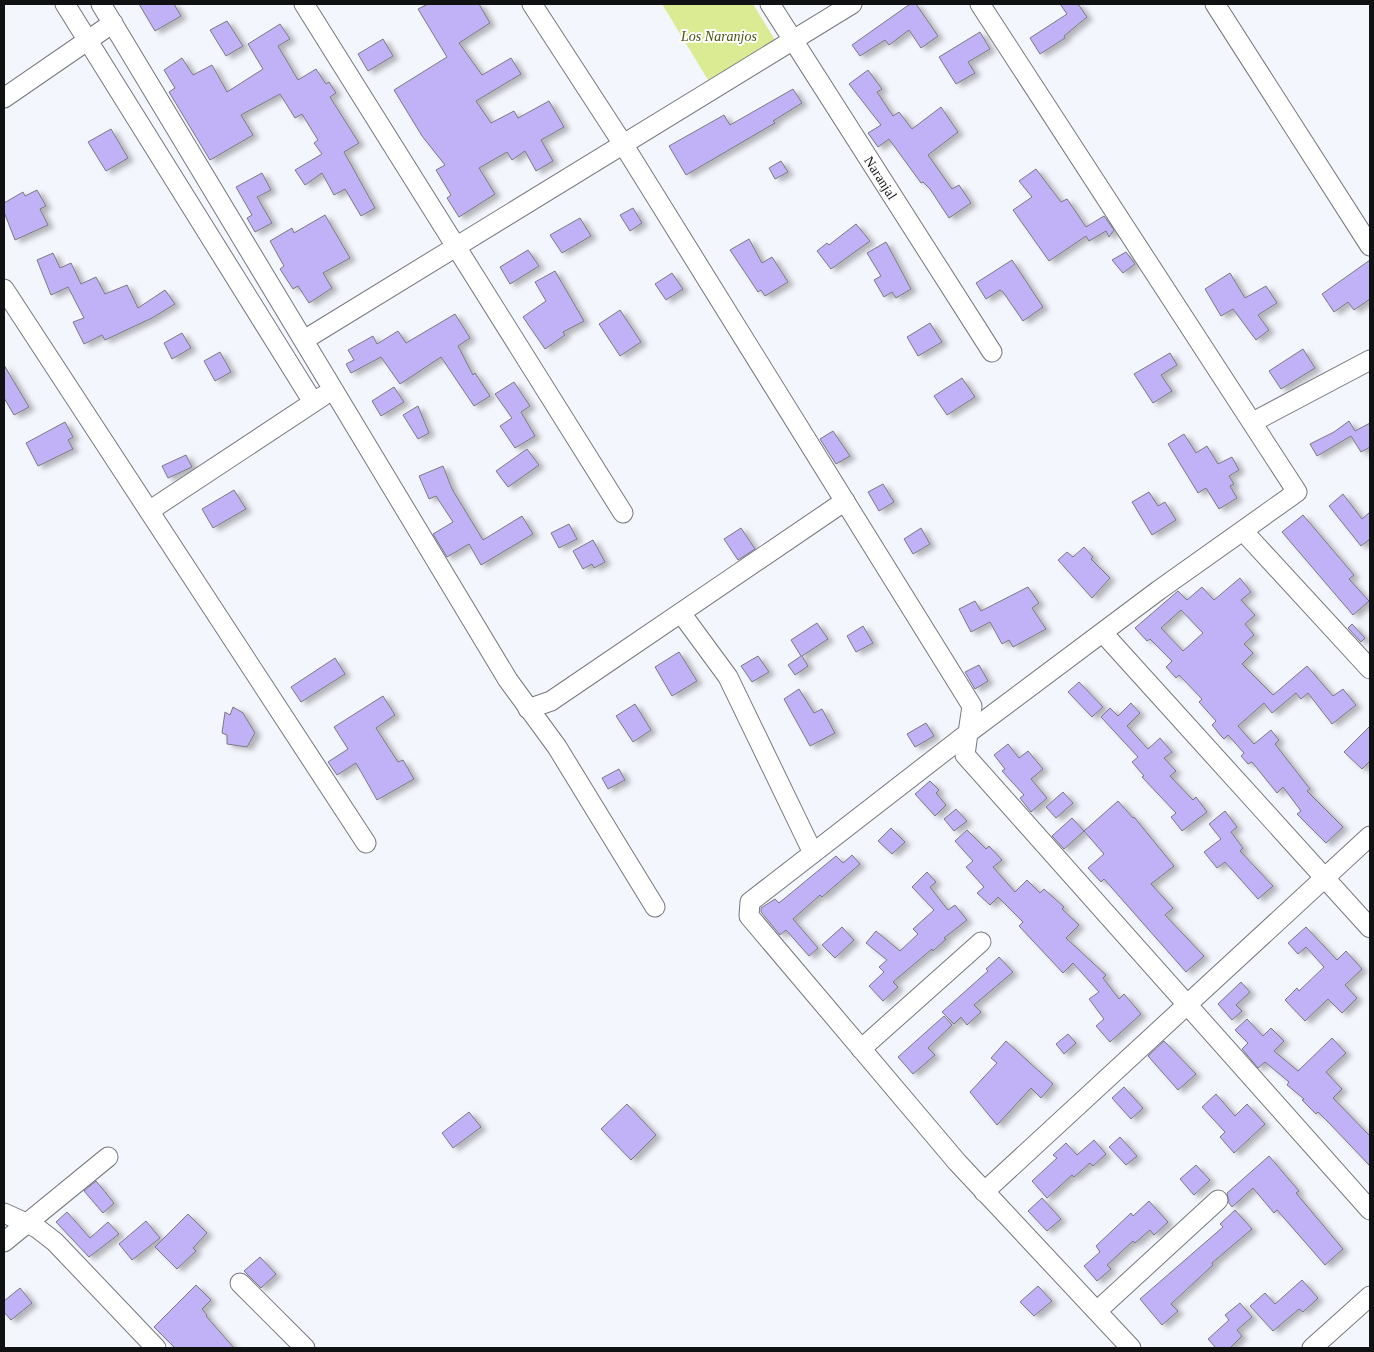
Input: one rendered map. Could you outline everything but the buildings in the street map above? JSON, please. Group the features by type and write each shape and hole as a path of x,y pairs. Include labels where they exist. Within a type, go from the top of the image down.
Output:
{"street":[{"path":"64,4 313,402"},
{"path":"101,4 528,709 557,748 655,907"},
{"path":"304,4 623,513"},
{"path":"532,4 623,144 972,706 965,754 1370,1210"},
{"name":"Naranjal","path":"770,4 992,352"},
{"path":"304,340 852,4"},
{"path":"980,4 1297,492 1244,532 1159,590 968,733 750,902 749,916 957,1162 1131,1348"},
{"path":"1215,4 1370,246"},
{"path":"4,98 113,24"},
{"path":"4,290 366,843"},
{"path":"1253,422 1370,360"},
{"path":"149,511 333,389"},
{"path":"528,709 550,701 845,501"},
{"path":"1244,532 1370,669"},
{"path":"681,613 728,677 813,853"},
{"path":"1103,633 1370,928"},
{"path":"984,1192 1370,836"},
{"path":"861,1049 981,942"},
{"path":"4,1242 108,1157"},
{"path":"1097,1311 1218,1200"},
{"path":"4,1213 28,1224 55,1242 156,1348"},
{"path":"240,1283 305,1348"},
{"path":"1312,1348 1370,1296"}],"green space":[{"name":"Los Naranjos","path":"662,4 753,4 775,40 708,80"}]}
